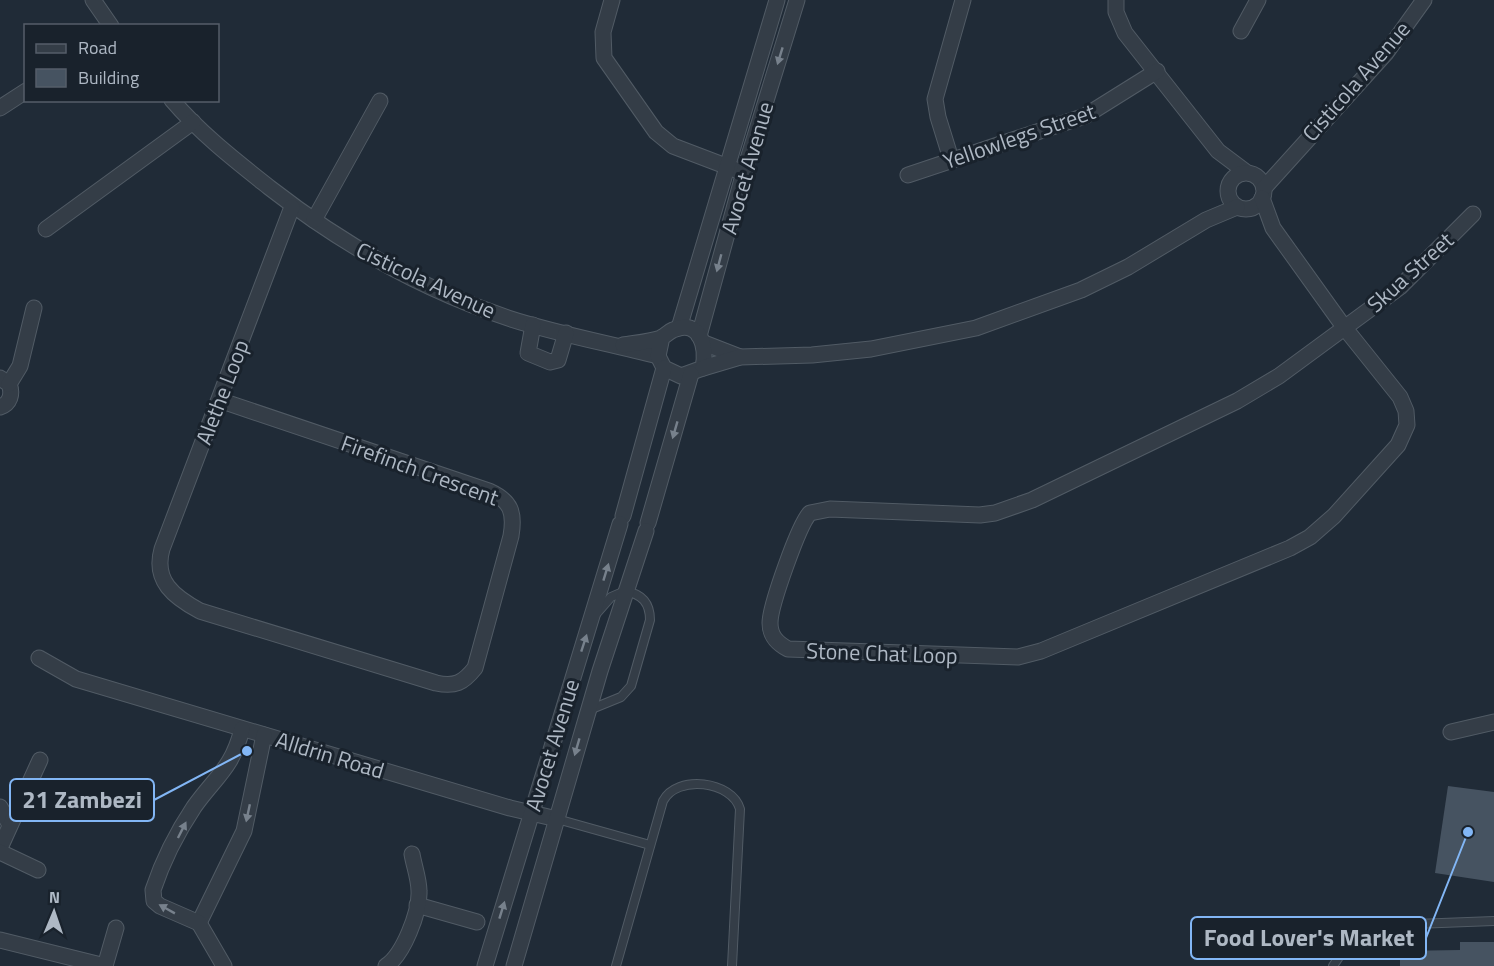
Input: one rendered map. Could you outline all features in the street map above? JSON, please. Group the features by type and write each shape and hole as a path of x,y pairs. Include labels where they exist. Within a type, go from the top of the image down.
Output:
{"street":[{"path":"93,0 110,24"},
{"path":"612,0 602,42 604,58 664,141 744,172"},
{"name":"Avocet Avenue","path":"679,328 777,0"},
{"name":"Avocet Avenue","path":"702,339 744,172 797,0"},
{"path":"951,159 935,99 963,0"},
{"path":"740,357 702,339 686,328 679,328 662,337 661,362 672,374 697,371 740,357 812,355 871,349 976,327 1081,290 1128,267 1206,220 1242,208 1256,206 1263,193 1259,179 1218,151 1125,33 1116,12 1116,0"},
{"path":"1241,31 1258,0"},
{"name":"Cisticola Avenue","path":"1263,193 1286,160 1386,53 1424,0"},
{"name":"Yellowlegs Street","path":"908,175 1085,116 1157,71"},
{"path":"0,108 24,92"},
{"path":"314,220 380,101"},
{"name":"Cisticola Avenue","path":"174,102 234,161 292,207 359,251 452,296 533,325 620,346 661,362"},
{"path":"46,229 193,122"},
{"path":"1218,151 1230,201 1242,208"},
{"name":"Cisticola Avenue","path":"1249,173 1286,160"},
{"path":"1206,220 1237,175 1249,173"},
{"name":"Stone Chat Loop","path":"1263,193 1273,228 1344,327 1400,397 1406,411 1407,425 1398,445 1334,516 1310,537 1290,548 1052,647 1018,657 788,649 775,639 770,624 772,610 799,532 810,513 830,509 980,515 1014,508 1237,401 1279,376 1344,327"},
{"name":"Alethe Loop","path":"161,578 159,561 162,549 292,207"},
{"name":"Stone Chat Loop","path":"1242,208 1273,228"},
{"name":"Skua Street","path":"1344,327 1400,287 1473,214"},
{"path":"0,407 10,399 5,381 20,366 34,308"},
{"path":"533,325 528,353 550,362 558,360 566,333"},
{"name":"Cisticola Avenue","path":"620,346 662,337"},
{"path":"697,371 702,339"},
{"name":"Avocet Avenue","path":"485,966 622,520 661,362"},
{"name":"Avocet Avenue","path":"514,966 588,711 697,371"},
{"name":"Firefinch Crescent","path":"161,578 173,594 200,611 426,680 457,685 475,668 511,536 513,516 507,501 489,491 219,400"},
{"name":"Alldrin Road","path":"39,658 76,679 531,814 557,819"},
{"path":"1451,732 1494,722"},
{"path":"219,963 199,923 160,906 154,901 153,890 194,808 227,769 237,749 242,729"},
{"path":"199,923 244,831 255,788 258,755 264,735"},
{"path":"38,870 0,850 40,760"},
{"path":"0,807 10,825"},
{"path":"386,966 394,960 403,946 417,905 419,889 412,854"},
{"path":"417,905 477,922"},
{"path":"0,940 105,966 116,928"}],"lane":[{"path":"588,711 621,697 635,679 650,613 641,596 626,591 607,600 591,620"},
{"path":"615,966 663,801 675,788 685,785 718,788 735,797 741,816 732,966"},
{"path":"557,819 650,845"},
{"path":"1333,966 1355,933 1363,926 1494,921"}],"building":[{"path":"1448,786 1494,792 1494,882 1435,873"},
{"path":"1460,942 1494,942 1494,966 1400,966 1400,951 1460,950"}],"place":[{"name":"21 Zambezi","path":"247,751"},
{"name":"Food Lover's Market","path":"1468,832"}]}
